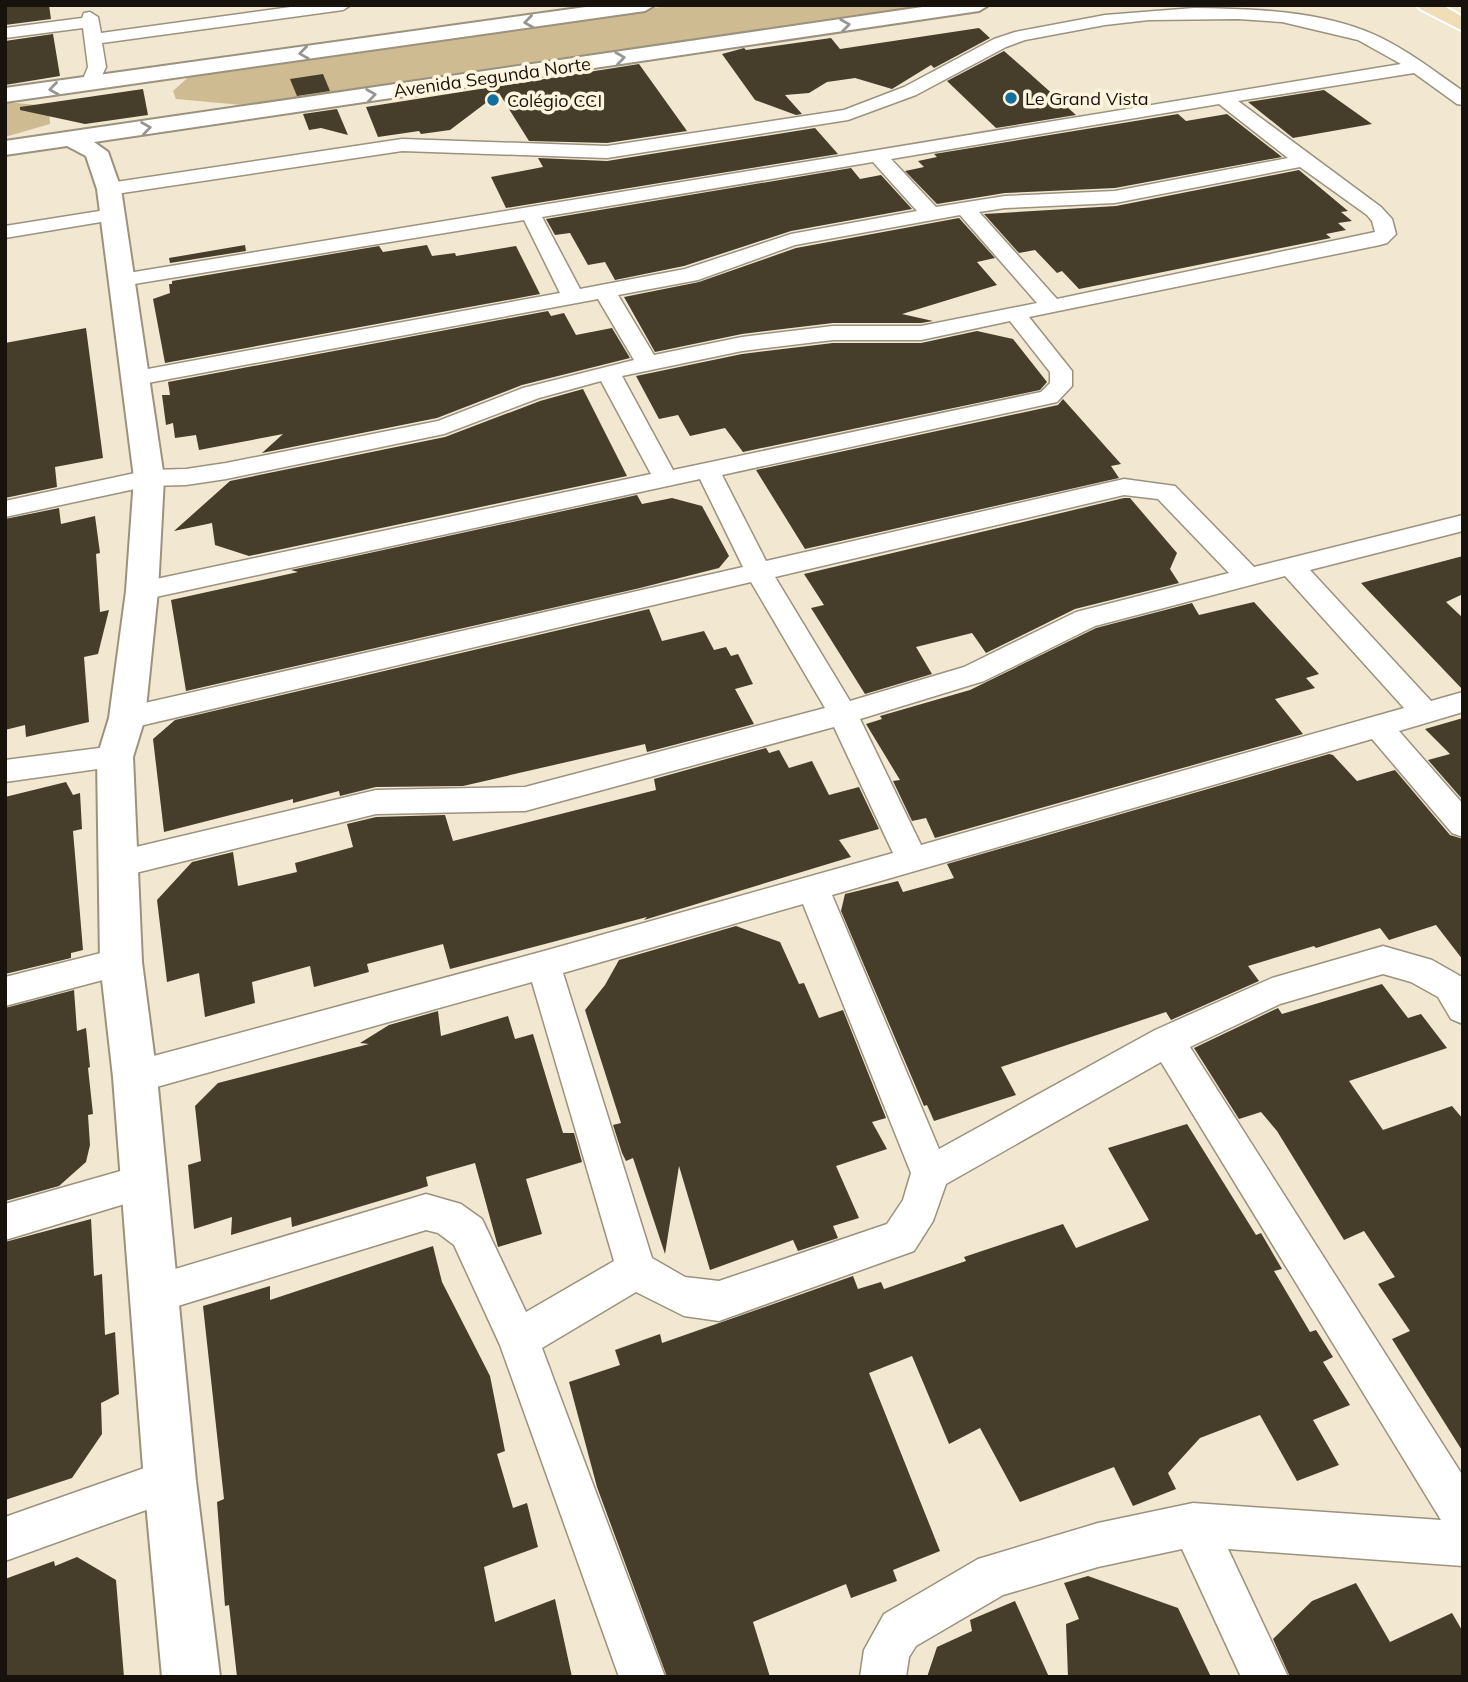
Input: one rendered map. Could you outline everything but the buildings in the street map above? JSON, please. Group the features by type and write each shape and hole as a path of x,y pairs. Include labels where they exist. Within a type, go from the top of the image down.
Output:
{"main road":[{"path":"5,95 93,75 120,79 645,5"},
{"name":"Avenida Segunda Norte","path":"5,148 93,141 979,5"},
{"path":"1427,5 1463,25"},
{"path":"93,141 110,202 137,378 149,478 142,591 127,718 115,757 121,962 135,1077 170,1481 191,1677"}],"street":[{"path":"5,33 92,15 343,5"},
{"path":"5,232 110,202 402,145 618,151 848,115 909,91 1000,43 1021,36 1192,8 1261,12 1344,28 1382,45 1463,100"},
{"path":"92,15 93,75"},
{"path":"122,280 1416,67"},
{"path":"5,509 149,478 186,477 226,471 444,427 531,393 648,363 788,337 833,333 921,333 1380,239 1386,234 1382,219 1374,211 1304,161 1223,97"},
{"path":"876,154 931,214"},
{"path":"137,378 690,275 791,240 1005,202 1115,197 1304,161"},
{"path":"965,208 1052,306"},
{"path":"531,214 573,297"},
{"path":"605,292 648,363"},
{"path":"142,591 667,481 707,469 1049,397 1061,388 1061,371 1016,315"},
{"path":"608,372 667,481"},
{"path":"707,469 758,571 843,714 912,860"},
{"path":"127,718 1124,487 1166,492 1248,577"},
{"path":"118,864 376,802 525,799 843,714 974,674 1086,619 1463,523"},
{"path":"1292,566 1424,712"},
{"path":"135,1077 544,965 1463,702"},
{"path":"1377,725 1463,825"},
{"path":"5,771 115,757"},
{"path":"544,965 636,1270 680,1297 719,1301 900,1238 920,1208 930,1174 813,888"},
{"path":"930,1174 1167,1041 1272,992 1383,960 1420,970 1450,987 1463,1009"},
{"path":"5,992 121,962"},
{"path":"1167,1041 1463,1516"},
{"path":"5,1222 145,1182"},
{"path":"155,1294 426,1212 447,1217 468,1232 518,1339 642,1677"},
{"path":"518,1339 636,1270"},
{"path":"5,1539 170,1481"},
{"path":"883,1677 887,1650 900,1630 994,1575 1098,1545 1193,1525 1463,1544"},
{"path":"1193,1525 1265,1677"}],"shaded area":[{"path":"675,5 941,5 253,106 176,99 173,91 194,72"},
{"path":"5,102 49,106 50,124 5,137"}],"place":[{"name":"Le Grand Vista","path":"1011,98"},
{"name":"Colégio CCI","path":"493,100"}]}
